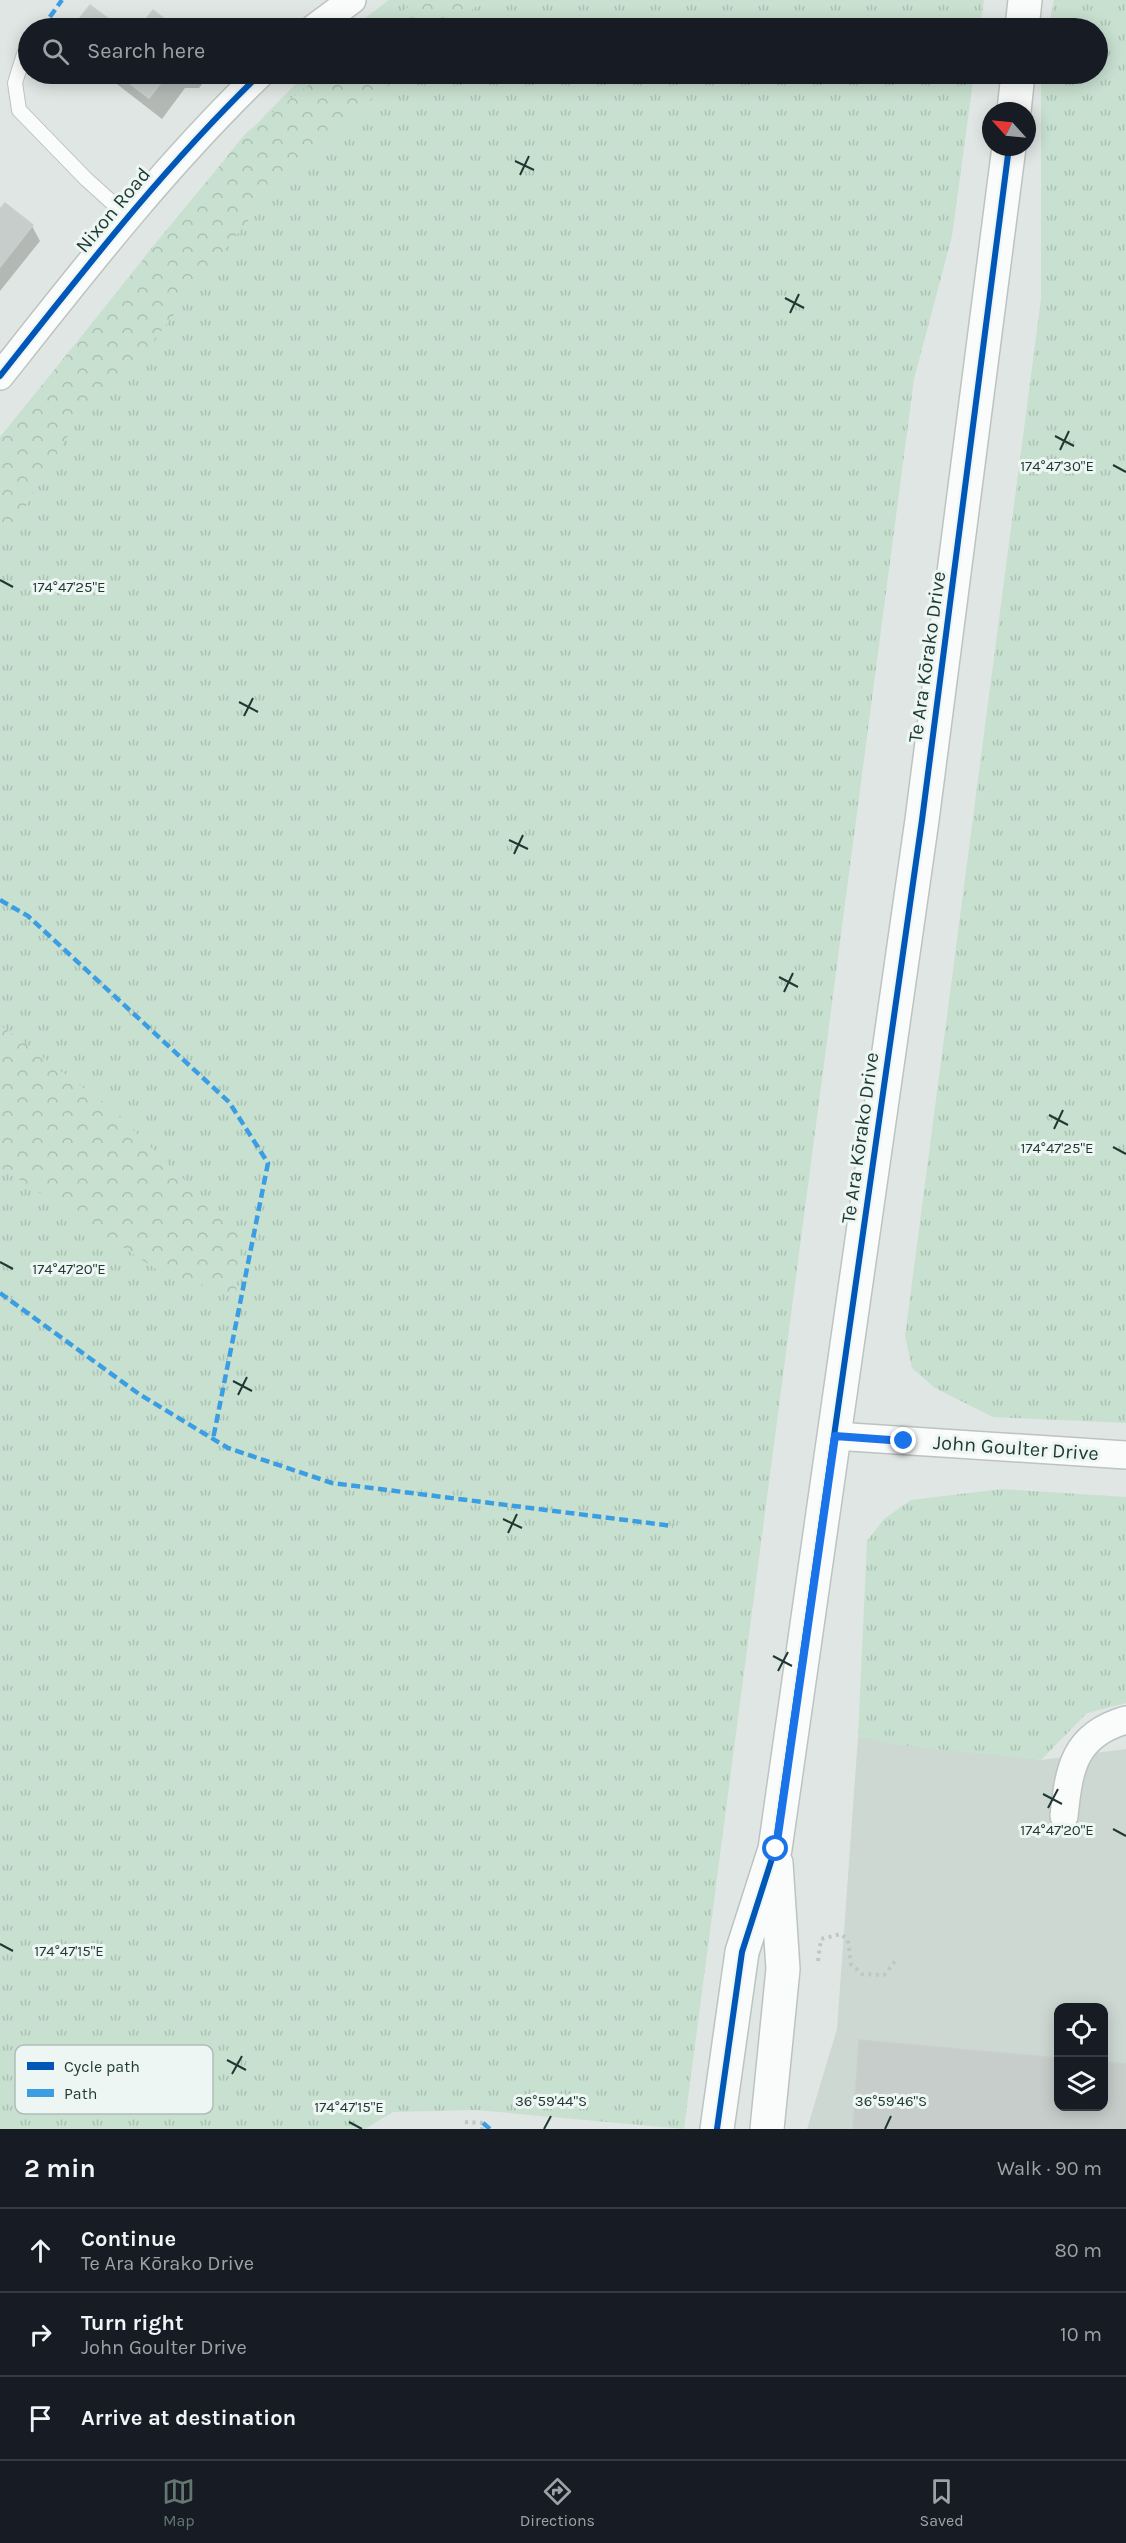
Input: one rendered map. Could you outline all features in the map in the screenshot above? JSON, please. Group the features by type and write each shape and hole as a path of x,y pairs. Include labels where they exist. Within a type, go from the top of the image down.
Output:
{"street":[{"path":"328,18 352,0"},
{"path":"1023,18 1025,0"},
{"name":"Nixon Road","path":"0,376 127,216 201,130 249,84"},
{"path":"1015,102 1017,84"},
{"name":"Te Ara Kōrako Drive","path":"717,2129 742,1952 776,1849 924,808 1008,156"},
{"name":"John Goulter Drive","path":"835,1436 1126,1455"},
{"path":"1064,1816 1067,1781 1076,1755 1086,1741 1102,1729 1126,1720"},
{"name":"Te Ara Kōrako Drive","path":"766,2129 783,1969 776,1849"}],"lane":[{"path":"18,73 15,83 19,110 86,179 127,216"}],"path":[{"path":"816,1972 821,1939 831,1934 841,1934 848,1940 851,1964 862,1974 884,1975 897,1959"},
{"path":"454,2121 483,2123 483,2129"}],"shaded area":[{"path":"858,1737 1041,1760 1126,1749 1126,2129 807,2129 837,2029"}],"green space":[{"path":"389,0 984,0 981,18 365,18"},
{"path":"417,0 485,0 461,18 394,18"},
{"path":"1054,0 1126,0 1126,1423 993,1417 935,1388 912,1368 905,1336 1041,299 1041,84 1108,84 1108,18 1050,18"},
{"path":"296,84 973,84 952,236 914,379 684,2129 476,2110 393,2112 365,2129 0,2129 0,441 191,200"},
{"path":"310,84 387,84 273,189 150,345 92,396 0,547 0,437 246,133"},
{"path":"0,1025 111,1109 241,1234 236,1296 156,1269 0,1167"},
{"path":"1002,1489 1126,1497 1126,1703 1087,1713 1041,1760 898,1745 858,1737 867,1541 884,1519 911,1500"}],"building":[{"path":"90,5 108,18 80,18"},
{"path":"153,10 163,18 147,18"},
{"path":"130,84 160,84 149,98"},
{"path":"5,203 33,225 0,267 0,209"},
{"path":"859,2040 1054,2058 1054,2111 1108,2111 1108,2062 1126,2064 1126,2129 853,2129"}],"marked path":[{"path":"49,18 62,0"},
{"path":"0,900 28,916 229,1102 268,1163 213,1439"},
{"path":"0,1293 139,1394 228,1448 332,1483 673,1526"},
{"path":"483,2123 490,2129"}],"cycle path":[{"path":"0,376 157,183 250,84"},
{"path":"717,2129 742,1952 775,1849 922,820 1008,156"}],"route":[{"path":"776,1849 835,1436 904,1441"}]}
